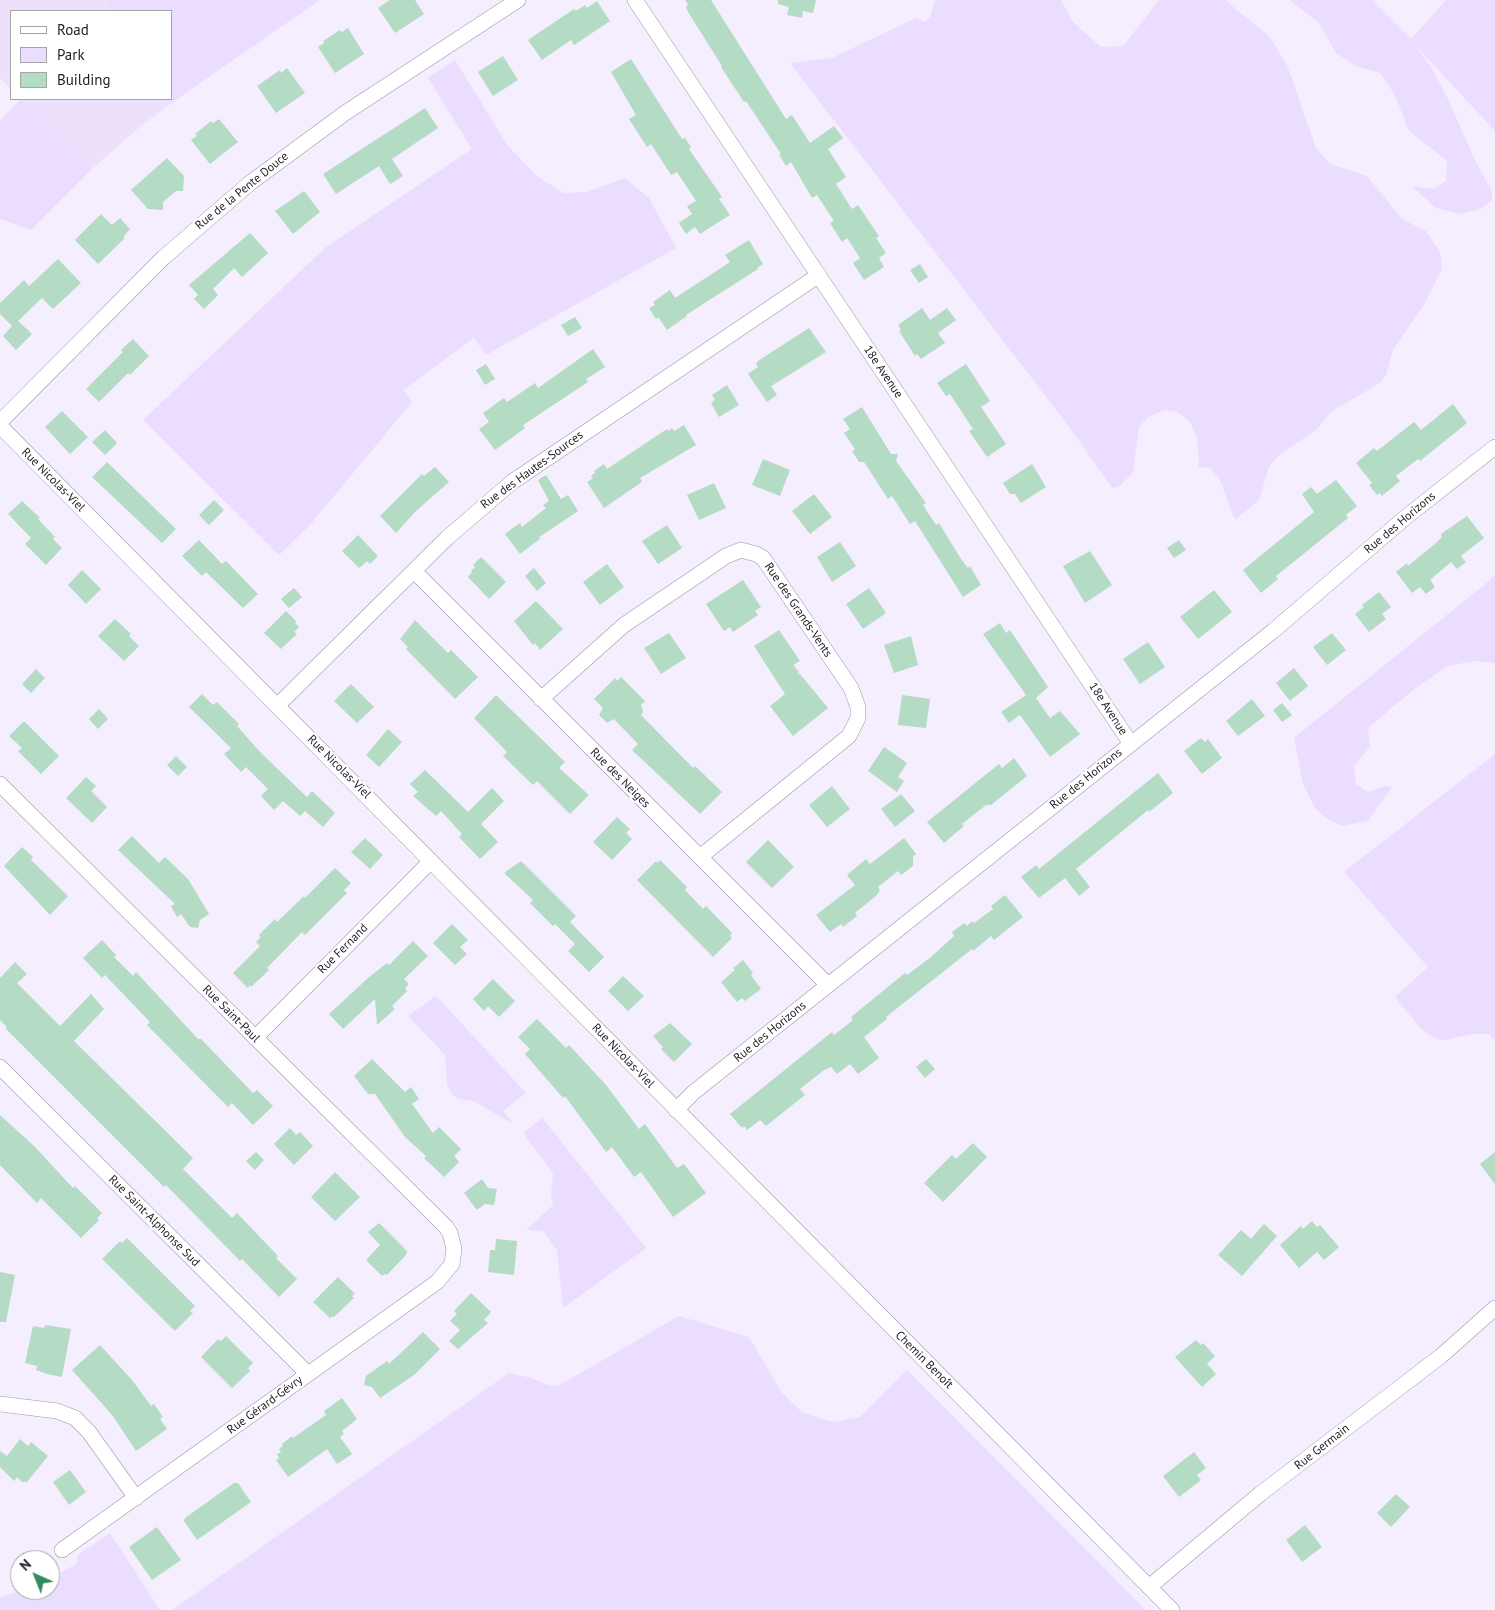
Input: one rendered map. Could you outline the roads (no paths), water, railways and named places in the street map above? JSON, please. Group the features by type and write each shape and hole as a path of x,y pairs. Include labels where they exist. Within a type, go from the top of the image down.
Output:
{"street":[{"name":"Rue de la Pente Douce","path":"0,422 163,258 250,183 339,118 518,0"},
{"name":"18e Avenue","path":"635,0 1131,744"},
{"name":"Rue des Hautes-Sources","path":"278,705 414,570 479,509 512,482 819,275"},
{"name":"Rue Nicolas-Viel","path":"0,426 278,705 676,1110"},
{"name":"Rue des Horizons","path":"676,1110 694,1092 1273,631 1406,517 1495,447"},
{"name":"Rue des Grands-Vents","path":"541,699 618,629 726,556 741,550 763,558 851,688 858,707 858,718 849,736 700,857"},
{"name":"Rue des Neiges","path":"414,570 828,985"},
{"name":"Rue Saint-Paul","path":"0,784 446,1226 454,1249"},
{"name":"Rue Fernand","path":"255,1038 431,861"},
{"name":"Rue Saint-Alphonse Sud","path":"0,1067 308,1374"},
{"name":"Chemin Benoît","path":"676,1110 1172,1610"},
{"name":"Rue Gérard-Gévry","path":"62,1550 443,1277 452,1264 454,1249"},
{"name":"Rue Germain","path":"1149,1587 1253,1500 1441,1356 1495,1308"},
{"path":"0,1404 57,1411 75,1418 89,1432 136,1498"}]}
